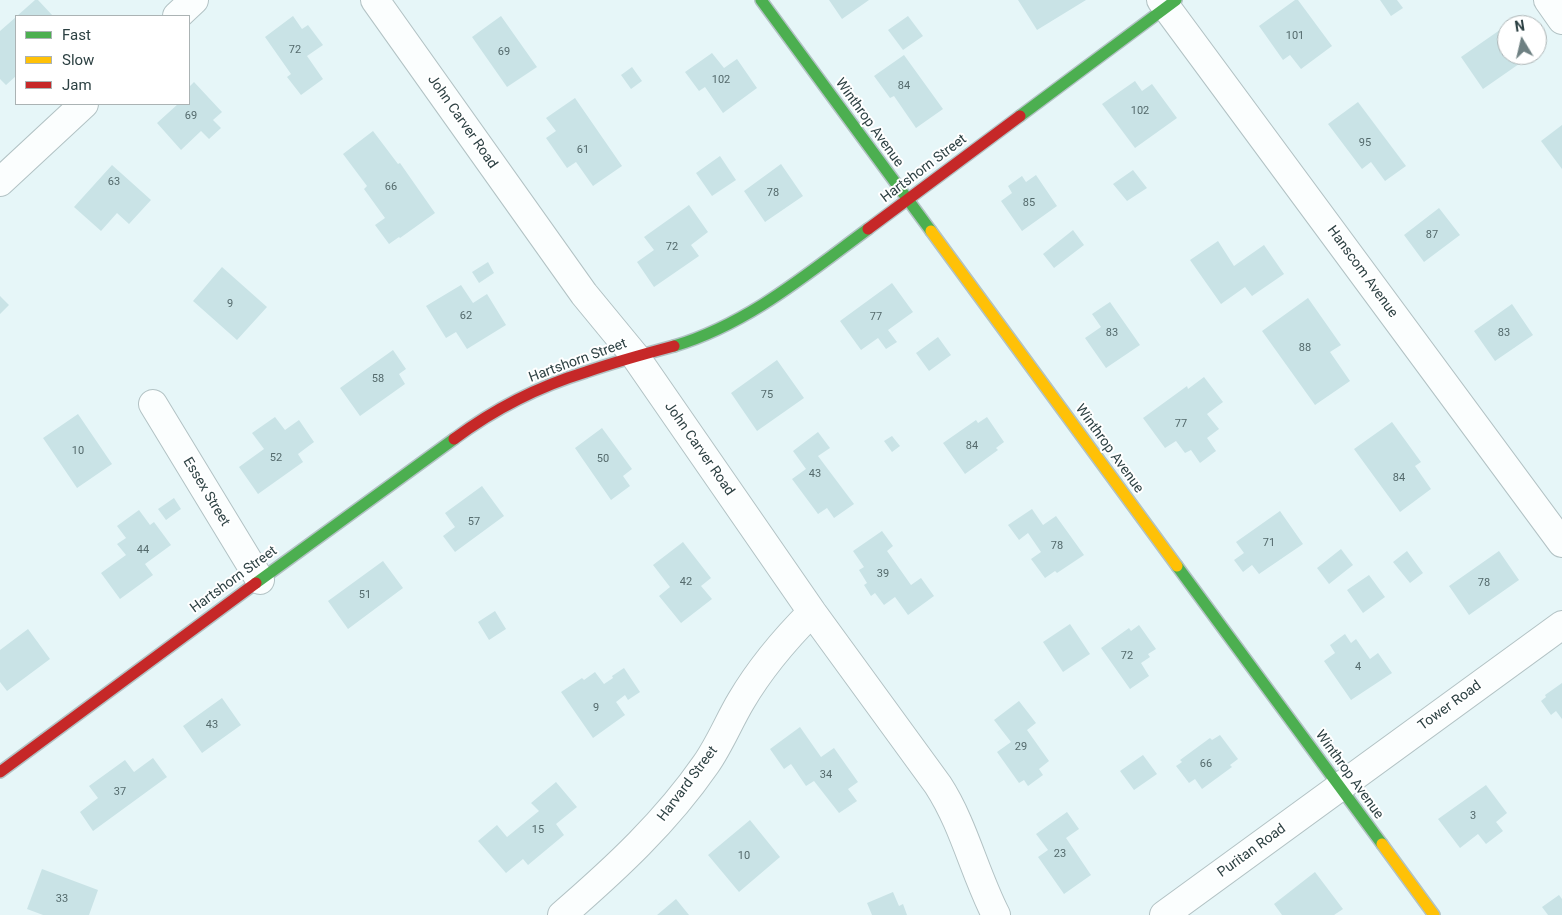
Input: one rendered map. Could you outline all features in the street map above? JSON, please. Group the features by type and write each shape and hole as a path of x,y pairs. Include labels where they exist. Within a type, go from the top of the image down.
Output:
{"street":[{"path":"178,15 194,0"},
{"name":"John Carver Road","path":"375,0 584,294 635,356 812,612 947,799 996,915"},
{"name":"Winthrop Avenue","path":"760,0 1434,915"},
{"path":"1548,0 1562,20"},
{"name":"Hartshorn Street","path":"0,772 474,424 537,391 584,372 693,340 743,317 790,287 907,201 1168,2"},
{"name":"Hanscom Avenue","path":"1168,2 1562,543"},
{"path":"0,182 83,105"},
{"name":"Essex Street","path":"153,404 260,580"},
{"name":"Harvard Street","path":"562,915 640,844 684,794 708,762 741,701 760,672 780,644 812,612"},
{"name":"Tower Road","path":"1339,787 1562,625"},
{"name":"Puritan Road","path":"1164,915 1339,787"}],"building":[{"path":"35,0 38,0 52,15 18,15"},
{"path":"829,0 869,0 842,19"},
{"path":"1018,0 1086,0 1037,30"},
{"path":"1295,0 1298,0 1332,46 1301,69 1290,55 1283,60 1259,26"},
{"path":"1380,0 1397,0 1403,8 1391,16"},
{"path":"293,16 302,29 308,25 323,45 307,56 323,79 301,95 287,77 291,74 265,37"},
{"path":"501,16 537,67 507,87 472,37"},
{"path":"908,16 923,36 903,50 888,30"},
{"path":"15,18 15,77 6,85 0,79 0,31"},
{"path":"1497,32 1497,65 1518,65 1483,89 1461,57"},
{"path":"712,53 724,68 737,59 757,88 723,113 705,87 699,91 685,72"},
{"path":"904,55 943,109 916,128 894,96 890,98 874,76"},
{"path":"632,67 642,81 631,89 621,75"},
{"path":"1135,81 1142,91 1152,84 1177,118 1135,148 1102,104"},
{"path":"194,82 222,112 213,120 221,128 209,139 201,131 181,150 157,123 177,105 190,105 190,86"},
{"path":"575,98 622,166 593,186 576,162 567,168 546,138 556,131 546,118"},
{"path":"1358,102 1406,166 1385,181 1371,162 1362,169 1328,124"},
{"path":"1562,125 1562,169 1541,141"},
{"path":"373,131 398,164 400,163 435,213 389,244 375,225 385,218 364,189 367,186 343,154"},
{"path":"720,156 736,180 712,196 696,173"},
{"path":"781,164 803,196 765,222 744,191"},
{"path":"112,165 151,200 129,224 117,213 101,231 74,207"},
{"path":"1133,170 1147,188 1127,201 1113,184"},
{"path":"1036,175 1057,206 1022,231 1001,201 1012,193 1008,186 1022,176 1026,182"},
{"path":"689,205 708,232 691,245 699,256 654,287 637,262 654,250 644,237"},
{"path":"1439,208 1460,235 1424,262 1404,235"},
{"path":"1073,230 1084,245 1054,268 1043,254"},
{"path":"1218,241 1234,266 1264,245 1284,274 1252,296 1245,287 1221,304 1190,260"},
{"path":"488,262 494,273 479,283 472,272"},
{"path":"222,267 267,307 237,340 193,301"},
{"path":"892,283 913,312 888,330 897,342 886,349 878,338 861,350 840,321"},
{"path":"461,285 473,303 487,294 506,325 467,349 456,332 446,338 426,306"},
{"path":"0,296 9,305 0,314"},
{"path":"1308,298 1341,345 1330,352 1350,381 1315,405 1262,331"},
{"path":"1110,302 1140,345 1106,368 1085,338 1101,327 1092,314"},
{"path":"1512,304 1533,335 1495,361 1474,331"},
{"path":"938,337 951,355 929,371 916,353"},
{"path":"393,350 406,369 399,374 405,384 360,416 340,388"},
{"path":"777,360 804,398 757,431 731,393"},
{"path":"1204,377 1223,402 1207,414 1219,429 1207,438 1216,451 1200,463 1191,450 1185,453 1176,441 1165,448 1143,418 1187,386 1188,389"},
{"path":"78,414 112,464 77,488 43,438"},
{"path":"275,417 285,430 299,420 314,442 298,454 303,462 258,494 239,467 264,449 252,433"},
{"path":"987,417 1004,442 996,448 998,450 965,474 943,443 976,420 978,423"},
{"path":"1392,422 1421,462 1415,466 1431,489 1400,512 1354,449"},
{"path":"602,428 632,469 623,476 630,486 611,500 575,448"},
{"path":"818,432 830,448 818,456 854,504 834,518 827,508 818,514 792,479 806,469 793,451"},
{"path":"892,436 900,446 892,452 884,441"},
{"path":"482,486 504,516 455,552 443,536 455,527 445,513"},
{"path":"174,498 181,509 166,520 158,509"},
{"path":"1032,509 1043,525 1056,516 1084,555 1057,573 1055,571 1045,578 1031,559 1041,552 1028,533 1019,540 1008,525"},
{"path":"139,510 150,525 154,522 171,545 145,564 153,575 120,599 101,573 126,555 117,544 126,538 117,526"},
{"path":"1280,511 1303,544 1259,574 1252,565 1243,572 1234,560 1244,553 1236,542"},
{"path":"882,531 893,546 887,551 911,585 921,578 934,596 908,615 895,597 884,605 875,593 871,596 864,585 867,583 859,570 864,567 853,551"},
{"path":"683,542 711,578 701,586 712,599 681,623 659,596 670,587 653,565"},
{"path":"1341,549 1353,565 1329,584 1317,568"},
{"path":"1407,551 1423,573 1410,583 1393,562"},
{"path":"1499,551 1519,580 1469,615 1449,586"},
{"path":"383,561 403,588 348,629 328,601"},
{"path":"1369,575 1385,597 1363,613 1347,590"},
{"path":"495,611 506,629 489,640 478,622"},
{"path":"1070,624 1090,654 1063,672 1043,642"},
{"path":"1139,625 1156,649 1148,654 1150,657 1141,663 1149,676 1130,689 1101,648 1129,628 1131,631"},
{"path":"28,629 50,659 7,691 0,682 0,650"},
{"path":"1345,634 1351,643 1356,639 1370,659 1378,653 1392,673 1351,700 1324,661 1335,653 1330,645"},
{"path":"624,668 640,692 628,700 625,695 616,702 625,715 593,738 561,692 595,672 604,684"},
{"path":"1562,683 1562,719 1556,711 1551,715 1541,701 1546,697 1545,695"},
{"path":"222,698 241,725 202,753 183,726"},
{"path":"1019,701 1036,723 1027,730 1049,761 1039,769 1043,775 1028,786 1024,780 1019,783 997,752 1011,742 994,720"},
{"path":"800,727 821,757 834,748 858,782 848,789 857,801 839,813 814,781 806,786 791,764 784,769 770,749"},
{"path":"1220,735 1238,759 1230,765 1232,767 1202,789 1195,779 1189,783 1176,766 1182,762 1180,760 1210,738 1212,740"},
{"path":"1143,755 1157,774 1134,790 1120,771"},
{"path":"153,758 167,777 93,831 80,812 98,798 89,786 125,760 134,772"},
{"path":"556,782 577,807 556,824 564,835 528,865 523,859 506,873 478,841 497,825 507,837 539,811 531,803"},
{"path":"1486,785 1507,813 1496,822 1503,831 1486,844 1478,834 1460,848 1438,819"},
{"path":"1067,812 1079,829 1066,838 1091,875 1064,894 1038,857 1048,850 1036,834"},
{"path":"750,820 780,857 739,892 708,855"},
{"path":"42,869 98,890 89,915 43,915 27,909"},
{"path":"1315,872 1343,909 1334,915 1282,915 1274,904"},
{"path":"893,892 899,906 903,904 907,915 872,915 867,903"},
{"path":"1559,895 1562,899 1562,915 1548,915 1542,907"},
{"path":"676,899 689,915 657,915"}],"traffic: fast":[{"path":"761,0 931,231"},
{"path":"1020,116 1176,0"},
{"path":"674,346 701,337 752,311 799,280 868,229"},
{"path":"256,583 454,439"},
{"path":"1177,566 1382,844"}],"traffic: slow":[{"path":"931,231 1177,566"},
{"path":"1382,844 1434,915"}],"traffic: jam":[{"path":"868,229 1020,116"},
{"path":"454,439 485,418 551,384 674,346"},
{"path":"0,772 256,583"}]}
